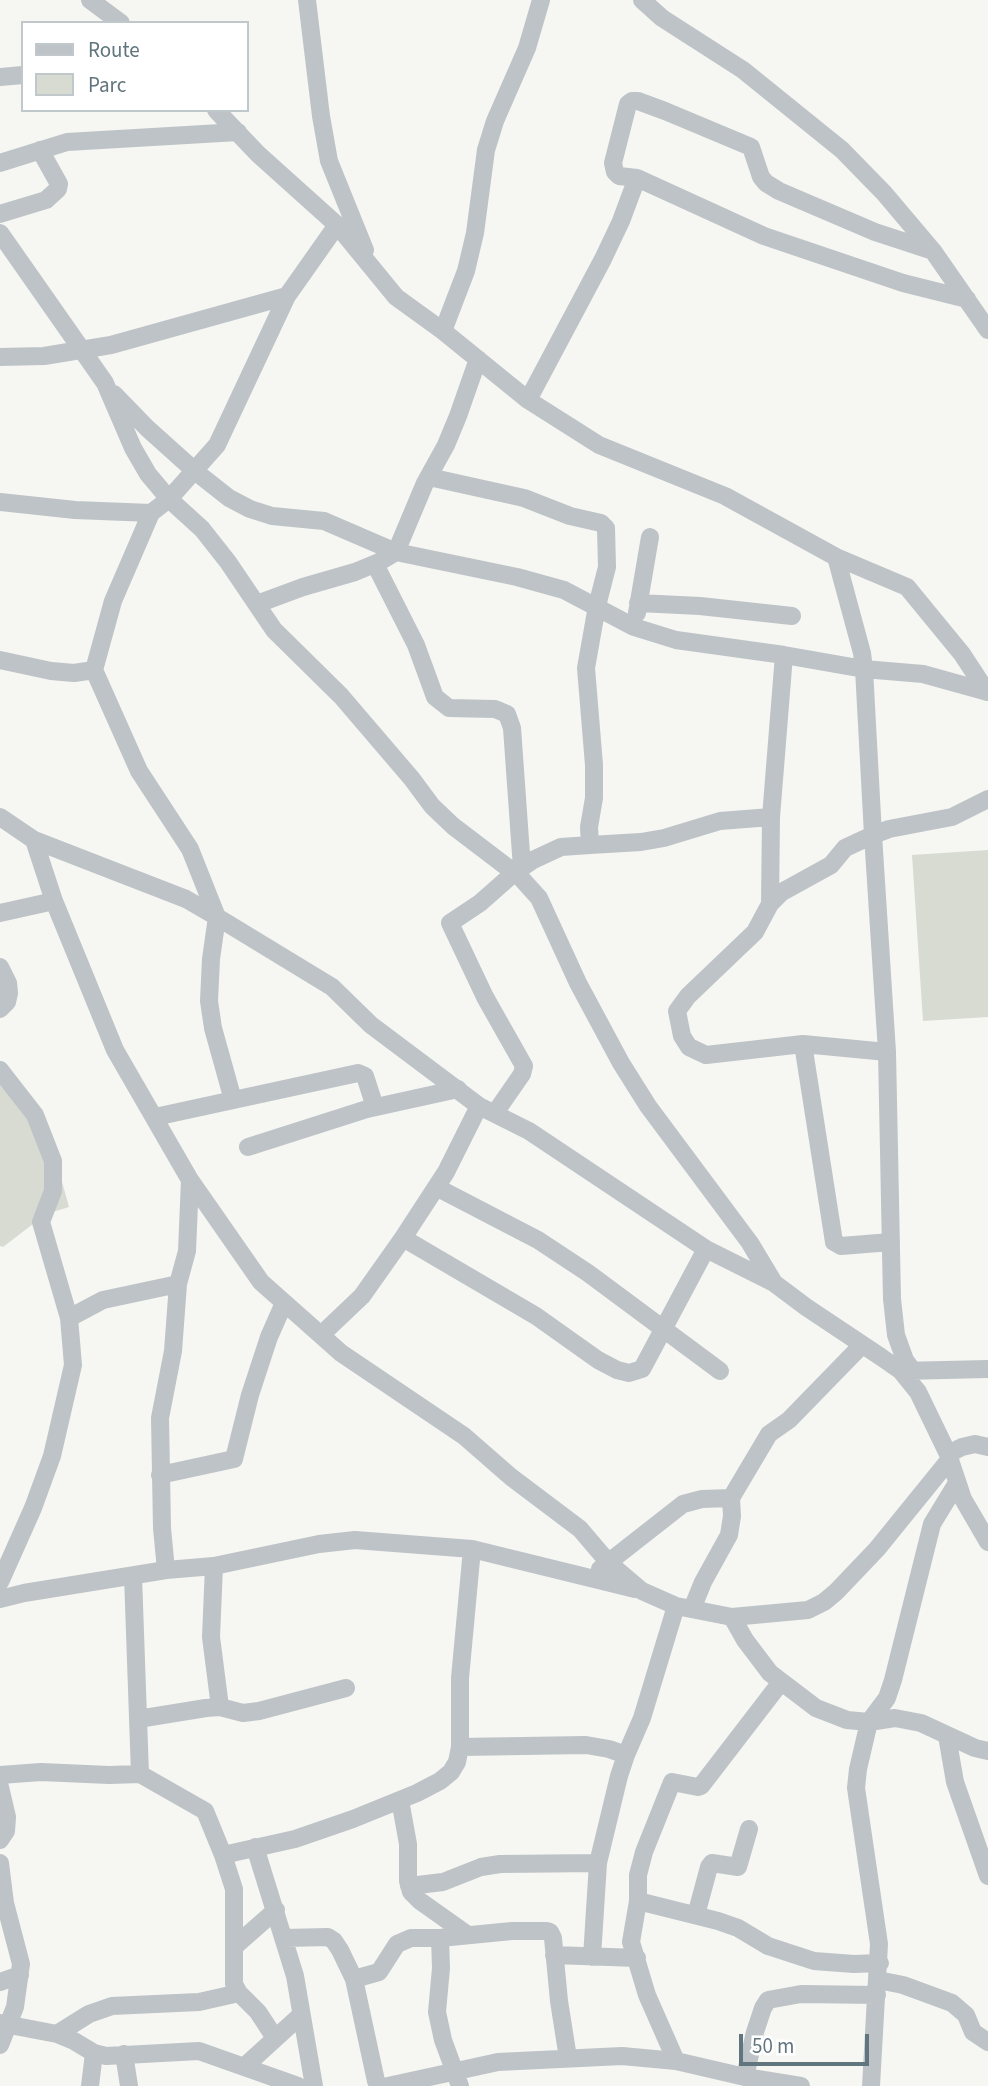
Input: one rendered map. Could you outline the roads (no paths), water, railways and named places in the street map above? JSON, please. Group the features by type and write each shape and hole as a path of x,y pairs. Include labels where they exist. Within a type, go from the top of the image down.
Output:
{"street":[{"path":"90,0 118,21"},
{"path":"307,0 329,161 373,271"},
{"path":"443,331 475,233 486,150 495,121 527,48 541,0"},
{"path":"649,2 684,33 743,70 842,150 884,193 933,251 988,330"},
{"path":"0,77 21,75"},
{"path":"933,251 875,232 779,191 761,177 751,147 638,101 628,104 614,163 614,172 620,176 637,178 764,236 903,284 967,299"},
{"path":"218,112 258,154 337,225 396,296 528,400 599,445 725,496 836,557 908,587 962,654 988,692"},
{"path":"0,163 79,141 238,132"},
{"path":"0,214 46,200 58,189 59,184 40,150"},
{"path":"528,400 621,221 637,178"},
{"path":"233,1100 213,1028 209,1000 217,917 190,849 139,771 94,670 113,601 151,513 196,472 217,445 287,296 337,225"},
{"path":"0,233 105,383 147,428 196,472 229,498 250,509 272,516 324,521 396,552 517,577 564,590 635,627 676,640 864,669 923,674 988,692"},
{"path":"0,356 44,356 111,345 287,296"},
{"path":"257,604 375,564 396,552 458,416 478,359"},
{"path":"105,383 133,448 148,474 169,499 202,529 274,630 341,696 432,806 453,826 518,870 539,898 578,983 621,1063 648,1106 750,1243 774,1283"},
{"path":"429,477 524,498 570,516 604,524 606,528 607,567 586,668 594,765 594,798 589,819 590,845"},
{"path":"0,502 75,510 151,513"},
{"path":"635,627 650,537"},
{"path":"836,557 864,669 887,1052 892,1299 897,1335 907,1371 931,1414 964,1499 988,1542"},
{"path":"375,564 416,645 435,697 449,708 501,711 507,714 514,747 518,870"},
{"path":"638,603 700,606 792,616"},
{"path":"770,904 771,817 784,655"},
{"path":"0,660 51,671 74,673 94,670"},
{"path":"887,1052 803,1045 706,1055 689,1047 677,1021 677,1011 681,1003 755,932 770,904 782,892 831,865 845,848 889,829 952,817 988,799"},
{"path":"0,817 34,840 186,898 332,987 371,1025 487,1110 529,1131 706,1249 774,1283 862,1345 907,1371 988,1369"},
{"path":"321,1335 362,1296 403,1238 457,1150 487,1110 522,1074 524,1066 485,997 450,923 491,895 518,870 561,848 641,842 720,821 771,817"},
{"path":"34,840 54,901 115,1050 190,1180 261,1282 363,1370 464,1436 511,1477 580,1528 609,1563 642,1591"},
{"path":"0,913 54,901"},
{"path":"0,967 8,983 9,993 7,1002 0,1009"},
{"path":"803,1045 834,1242 841,1246 891,1242"},
{"path":"0,1070 35,1115 53,1161 53,1191 41,1222 69,1318 73,1364 52,1456 33,1508 0,1582"},
{"path":"155,1117 358,1073 365,1076 375,1107"},
{"path":"248,1147 375,1107 458,1089"},
{"path":"166,1570 160,1475 162,1402 173,1351 178,1284 187,1251 190,1180"},
{"path":"436,1187 538,1240 720,1371"},
{"path":"403,1238 504,1296 584,1351 623,1372 635,1373 642,1369 706,1249"},
{"path":"69,1318 103,1300 178,1284"},
{"path":"160,1475 234,1459 250,1395 269,1337 284,1303"},
{"path":"592,1957 598,1863 625,1755 684,1607 703,1582 729,1535 731,1498 769,1434 789,1420 862,1345"},
{"path":"0,1599 166,1570 214,1566 319,1544 355,1540 472,1549 589,1576 642,1591 684,1607 732,1617 799,1611 824,1602 877,1549 949,1456 962,1447 975,1444 988,1447"},
{"path":"871,2086 879,1944 856,1788 869,1723 887,1698 893,1680 932,1524 957,1483"},
{"path":"589,1576 683,1504 702,1499 731,1498"},
{"path":"223,1855 295,1839 353,1819 440,1781 451,1772 457,1762 460,1747 460,1678 472,1549"},
{"path":"214,1566 211,1637 220,1707"},
{"path":"133,1576 140,1774"},
{"path":"732,1617 756,1656 781,1682 804,1700 829,1714 846,1720 869,1723 887,1718 921,1723 988,1751"},
{"path":"676,2061 648,1995 631,1939 644,1852 671,1782 701,1786 781,1682"},
{"path":"138,1719 220,1707 243,1713 259,1711 346,1688"},
{"path":"947,1736 955,1782 988,1876"},
{"path":"460,1747 586,1745 625,1755"},
{"path":"0,1774 140,1774 205,1811 234,1889 234,1984 258,2012 275,2038"},
{"path":"0,1840 6,1831 1,1797"},
{"path":"400,1800 408,1844 409,1886 420,1901 468,1935"},
{"path":"696,1915 709,1867 712,1863 738,1867 748,1829"},
{"path":"255,1847 295,1976 314,2086"},
{"path":"0,1863 5,1903 21,1960 15,2007 4,2023 0,2045"},
{"path":"409,1886 443,1882 481,1867 500,1864 598,1863"},
{"path":"638,1901 738,1928 776,1949 814,1961 854,1964 878,1979 952,2003 966,2015 972,2032 988,2042"},
{"path":"234,1947 275,1910"},
{"path":"354,1979 380,1970 397,1944 403,1940 546,1930 551,1934 568,2058"},
{"path":"285,1938 331,1939 340,1950 354,1979 376,2081 380,2086"},
{"path":"440,1938 441,1968 437,2012 443,2040 458,2079"},
{"path":"554,1955 637,1958"},
{"path":"0,1982 20,1975"},
{"path":"745,2077 755,2032 768,2000 878,1979"},
{"path":"57,2034 89,2014 112,2006 189,2003 239,1993"},
{"path":"244,2067 301,2015"},
{"path":"4,2023 57,2034 74,2040 94,2053 106,2056 199,2051 298,2086"},
{"path":"90,2086 94,2053"},
{"path":"124,2054 129,2086"},
{"path":"388,2086 458,2079 498,2062 622,2056 676,2061 745,2077 801,2086"}]}
